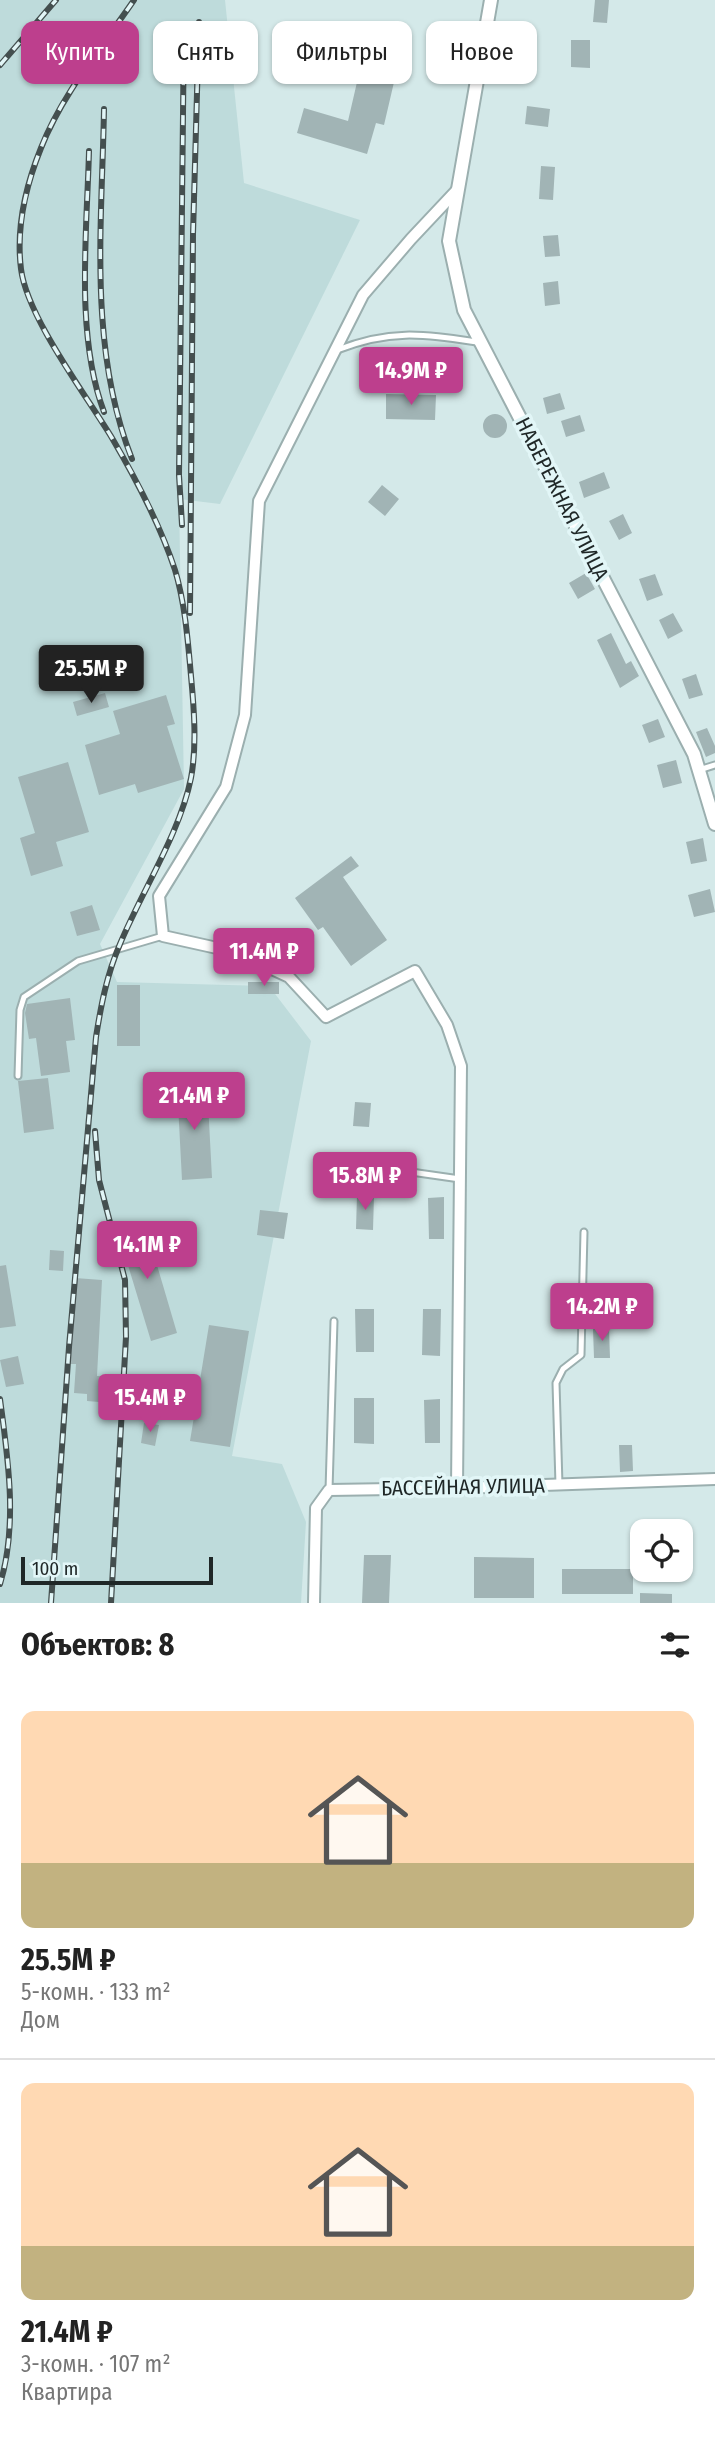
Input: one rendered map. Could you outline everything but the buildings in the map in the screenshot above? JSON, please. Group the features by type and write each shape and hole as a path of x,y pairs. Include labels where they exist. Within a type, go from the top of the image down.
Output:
{"street":[{"name":"НАБЕРЕЖНАЯ УЛИЦА","path":"491,0 449,240 464,310 694,754 715,824"},
{"path":"457,1488 461,1066 447,1025 415,971 326,1017 289,978 235,952 163,936 159,896 226,787 245,715 259,501 363,295 458,189"},
{"name":"БАССЕЙНАЯ УЛИЦА","path":"329,1490 715,1479"},
{"path":"314,1603 316,1508 329,1490"}],"lane":[{"path":"337,350 366,338 419,333 480,342"},
{"path":"699,770 715,765"},
{"path":"18,1076 20,1010 24,997 78,961 163,936"},
{"path":"369,1166 460,1179"},
{"path":"559,1485 556,1383 563,1369 581,1356 584,1232"},
{"path":"329,1490 334,1321"}],"shaded area":[{"path":"0,0 225,0 227,21 153,21 153,84 234,84 244,183 360,220 220,504 179,499 184,789 100,944 117,982 269,986 311,1041 232,1456 282,1464 306,1522 301,1603 0,1603"}],"railway":[{"path":"0,65 56,0"},
{"path":"51,1603 69,1347 96,1037 115,955 170,841 186,799 193,766 194,727 184,609 169,553 130,469 34,310 21,269 20,238 27,192 50,128 83,71 134,0"},
{"path":"182,525 179,475 183,84"},
{"path":"190,613 193,234 197,84"},
{"path":"104,109 100,241 103,330 118,417 132,459"},
{"path":"89,151 85,249 86,317 95,382 104,412"},
{"path":"95,1131 99,1180 125,1280 126,1337 111,1603"},
{"path":"0,1399 10,1492 9,1539 0,1584"}]}
